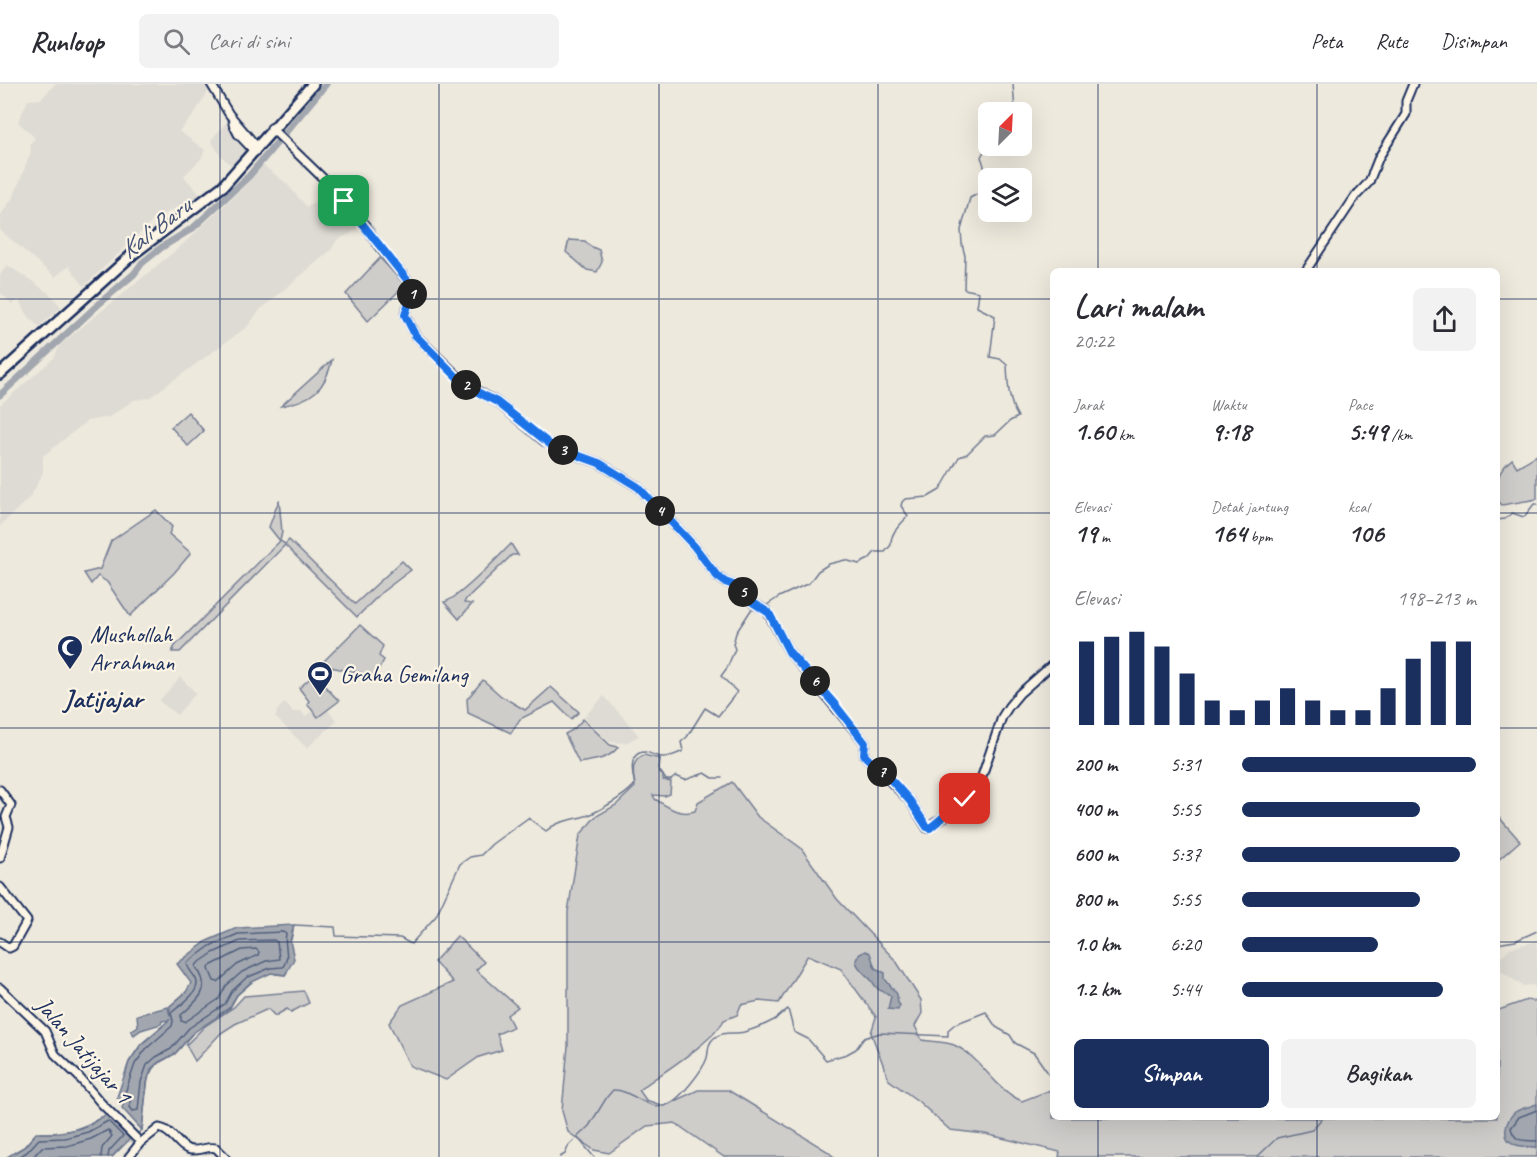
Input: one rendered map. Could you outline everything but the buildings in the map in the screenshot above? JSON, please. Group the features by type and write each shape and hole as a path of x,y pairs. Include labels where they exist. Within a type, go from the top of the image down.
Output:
{"highway":[{"path":"0,374 130,251 212,191 274,130 310,84"},
{"path":"0,368 16,357"}],"street":[{"path":"211,84 236,131 255,149"},
{"path":"1308,268 1355,197 1369,182 1379,157 1406,114 1406,101 1413,84"},
{"path":"274,130 333,188 410,283 412,289 405,310 407,321 415,335 459,379 475,391 497,402 544,441 599,463 633,483 694,546 717,576 736,586 752,602 769,613 793,657 865,743 866,757 910,801 927,828 948,814 973,790 982,776 1002,717 1018,694 1050,667"},
{"path":"0,790 11,805 6,817 9,827 0,858"},
{"path":"0,886 27,921 14,946 9,948 0,942"},
{"name":"Jalan Jatijajar 1","path":"0,988 45,1031 55,1054 134,1136"},
{"path":"129,1157 140,1143 159,1128 171,1133 181,1144 191,1150 212,1147 218,1149 225,1157"}],"shaded area":[{"path":"55,84 213,84 193,116 179,131 205,150 201,159 184,176 200,195 155,219 84,286 69,266 55,277 0,230 0,216 14,196 31,151 30,144 35,138 18,122 28,100 41,99"},
{"path":"229,119 248,152 233,167 220,155 211,140"},
{"path":"260,163 286,183 307,207 331,192 360,225 350,234 337,240 331,250 260,310 247,327 149,398 134,400 109,417 87,421 43,456 43,473 31,496 0,526 0,405 54,358 60,345 181,246 235,195"},
{"path":"569,240 585,241 599,250 602,262 597,272 587,270 566,252"},
{"path":"380,258 403,283 403,287 368,321 346,294"},
{"path":"7,265 52,296 61,307 39,327 29,317 19,300 12,304 0,292 0,275"},
{"path":"332,360 325,379 316,392 292,404 281,406"},
{"path":"188,412 204,431 188,446 171,427"},
{"path":"1537,455 1537,499 1502,505 1500,503 1500,473 1512,459 1517,467"},
{"path":"279,500 282,532 280,541 269,527"},
{"path":"156,510 172,527 169,534 191,553 130,616 107,582 98,576 91,584 84,573 100,569 111,541"},
{"path":"289,540 355,604 402,561 411,570 382,592 357,617 285,545 180,652 172,652 175,646 280,541 285,544"},
{"path":"511,544 518,555 512,555 466,599 464,603 472,604 459,619 444,602 459,594"},
{"path":"360,625 383,646 379,656 384,660 375,676 320,665"},
{"name":"Graha Gemilang","path":"314,675 339,701 318,717 307,704 309,701 299,688"},
{"path":"180,677 196,693 177,715 159,701"},
{"path":"483,680 501,696 525,710 551,687 579,712 571,719 554,702 520,719 511,733 468,713 467,699"},
{"path":"604,696 639,736 625,743 609,742 584,717"},
{"path":"285,702 293,712 301,711 305,716 312,711 318,716 327,709 337,721 307,748 275,717 276,712"},
{"path":"583,719 610,745 618,747 610,755 579,763 565,734 574,729"},
{"path":"644,755 660,759 659,772 663,775 663,780 671,782 670,794 653,795 655,799 679,812 695,811 698,802 732,782 758,817 801,848 837,899 896,961 921,1000 922,1013 915,1026 922,1040 942,1042 964,1050 1004,1089 1022,1101 1050,1090 1050,1120 1500,1120 1500,1010 1527,1000 1537,1002 1537,1157 1059,1157 1060,1152 985,1134 950,1130 918,1101 889,1080 871,1033 876,1017 841,969 808,955 779,1003 759,1001 741,1005 737,1015 724,1020 698,1048 639,1090 646,1100 664,1106 698,1090 728,1090 834,1157 724,1157 675,1123 647,1126 609,1153 594,1150 568,1132 562,1111 568,1046 568,912 580,835 595,817 616,805 635,787 634,764"},
{"path":"1500,818 1520,841 1500,858"},
{"path":"457,936 484,962 476,970 518,1007 507,1015 513,1027 497,1034 502,1050 479,1057 446,1080 410,1066 389,1023 402,1005 453,982 434,962"},
{"path":"1537,941 1537,990 1533,985 1523,986 1501,971 1500,958 1510,948"},
{"path":"304,991 309,1003 291,1012 287,1009 275,1016 268,1009 235,1024 221,1033 195,1061 186,1045 205,1026 234,1007 244,996"}],"water":[{"path":"294,925 290,941 294,959 285,975 271,973 250,983 237,995 230,1008 193,1033 175,1054 151,1069 147,1083 142,1130 122,1108 124,1102 117,1097 129,1062 141,1044 169,1020 141,1030 134,1035 131,1031 138,1026 137,1015 168,1007 170,1016 170,1006 186,992 191,983 177,964 207,941 237,928"},
{"path":"865,951 870,953 875,968 885,973 885,979 897,994 900,1005 898,1010 888,1009 891,996 877,988 858,966 857,958"},
{"path":"1537,1104 1537,1147 1514,1144 1507,1138 1506,1133 1507,1124 1512,1115"},
{"path":"109,1113 132,1137 112,1157 7,1157 24,1147 36,1133 74,1129"}],"waterway":[{"name":"Kali Baru","path":"0,395 134,274 142,263 162,247 193,228 249,176 326,84"},
{"path":"1013,84 1014,102"},
{"path":"764,607 809,583 818,571 829,564 845,560 859,564 869,559 875,552 885,552 891,545 894,533 908,516 901,506 902,502 905,499 928,497 940,490 959,457 967,454 985,436 995,435 1018,417 1010,398 1007,365 1000,359 990,357 995,316 977,307 979,292 964,289 965,256 961,230 970,198 983,191 985,174 982,156"},
{"path":"1500,520 1505,519 1512,513 1524,517 1534,504 1537,504"},
{"path":"294,925 335,927 336,936 400,938 411,944 436,916 460,864 470,857 481,855 492,844 528,818 546,831 559,823 587,815 610,804 635,784 632,764 640,753 645,752 664,757 683,751 681,742 687,737 705,708 718,716 737,692 721,676 735,649 733,644 736,633 751,610 760,609"},
{"path":"660,758 658,768 666,780 671,780 676,776 685,780 705,773 713,778 722,778"},
{"path":"291,940 293,930"},
{"path":"1500,944 1515,941 1537,931"},
{"path":"275,974 285,975 287,972"},
{"path":"232,1003 237,995 251,983"},
{"path":"170,1006 186,992"},
{"path":"217,1016 230,1007"},
{"path":"560,1157 589,1126 613,1090 627,1093 654,1105 669,1104 685,1090 701,1069 707,1058 709,1045 714,1038 725,1033 740,1033 759,1027 776,1019 788,1009 794,1032 808,1039 826,1060 847,1054 856,1049 864,1038 880,1033 948,1036 948,1030 955,1024 986,1012 996,1027 1010,1035 1015,1043 1034,1053 1050,1076"},
{"path":"142,1044 163,1026"},
{"path":"150,1074 154,1067 176,1052 191,1035"},
{"path":"125,1076 129,1062 139,1048"},
{"path":"146,1094 148,1078"},
{"path":"137,1134 142,1130 145,1099"},
{"path":"90,1125 101,1117"},
{"path":"1257,1157 1277,1138 1312,1130 1320,1120"},
{"path":"64,1132 86,1127"},
{"path":"40,1133 59,1133"},
{"path":"15,1152 24,1147 34,1136"},
{"path":"578,1138 594,1157"},
{"path":"112,1157 122,1146"}],"place":[{"name":"Mushollah Arrahman","path":"70,671"},
{"name":"Graha Gemilang","path":"320,697"}],"district":[{"name":"Jatijajar","path":"103,698"}],"route":[{"path":"344,201 412,286 405,315 415,335 466,386 497,402 552,446 599,463 638,487 694,546 720,580 739,588 752,602 769,613 789,652 865,743 866,757 910,801 928,828 965,799"}]}
